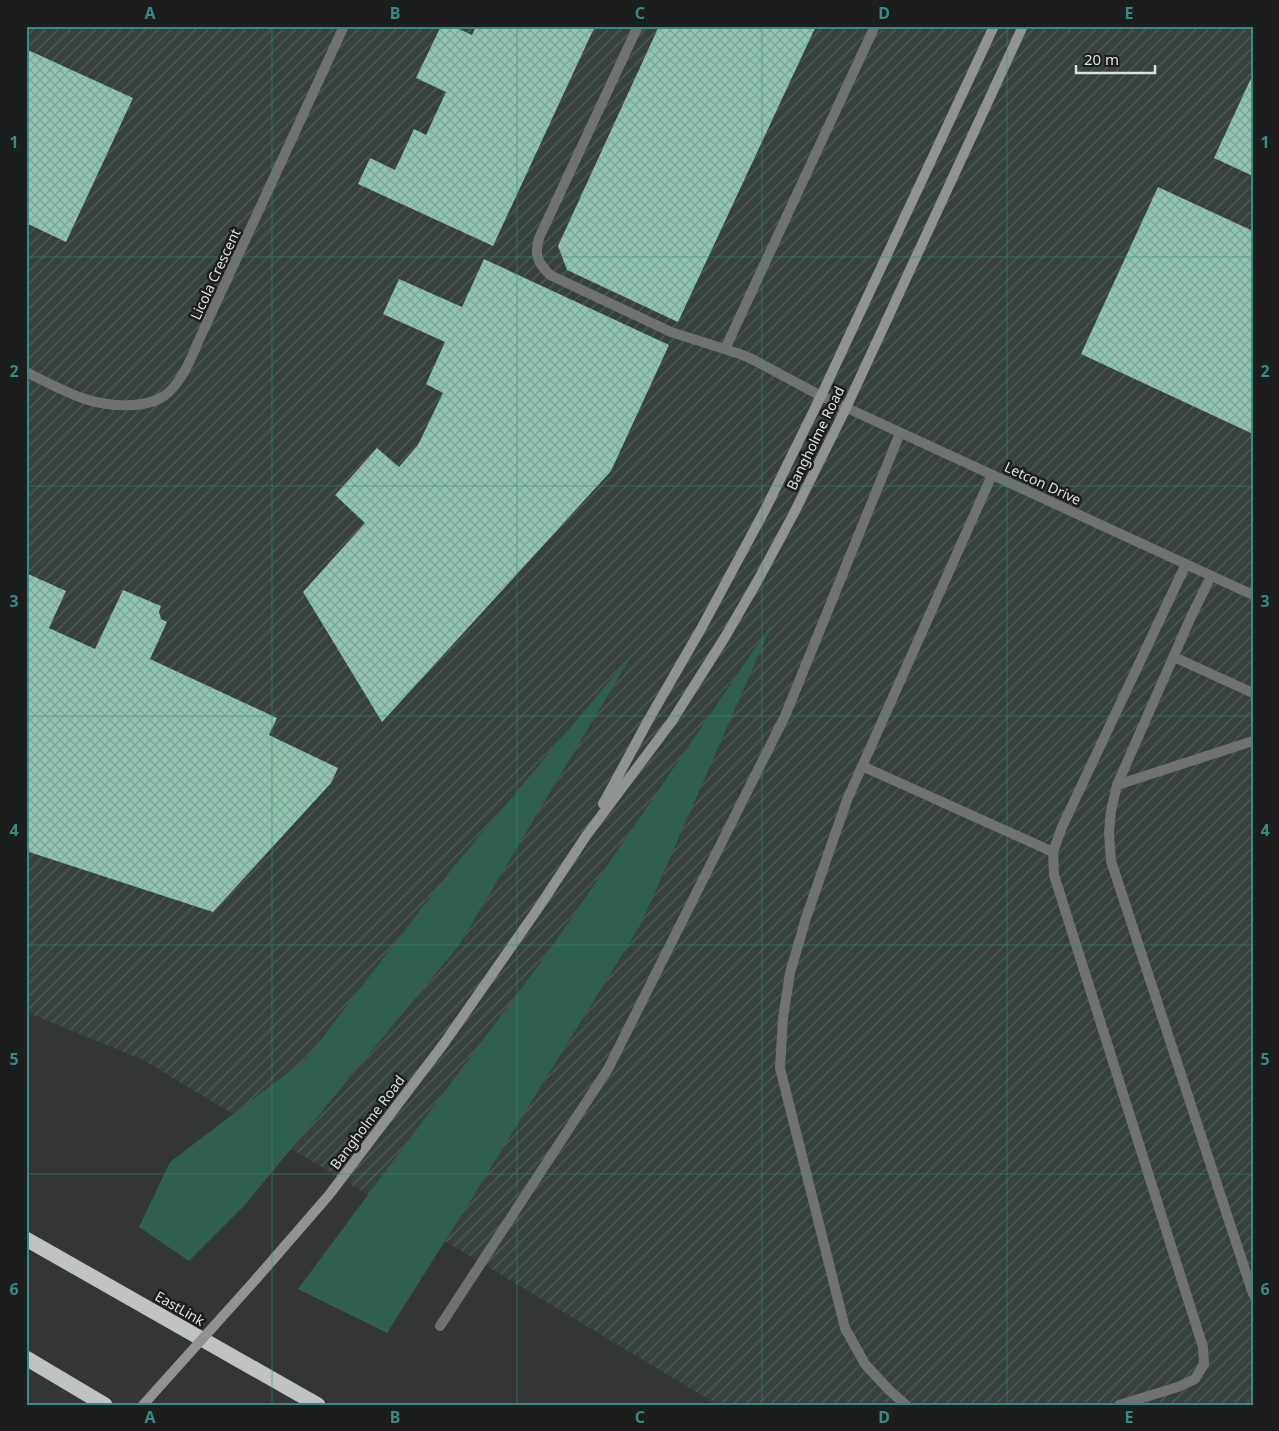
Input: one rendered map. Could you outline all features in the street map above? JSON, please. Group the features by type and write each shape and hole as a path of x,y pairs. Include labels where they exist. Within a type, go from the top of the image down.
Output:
{"highway":[{"name":"EastLink","path":"26,1239 318,1405"},
{"path":"26,1358 105,1405"}],"main road":[{"name":"Bangholme Road","path":"586,836 766,508 822,396 994,26"},
{"name":"Bangholme Road","path":"143,1405 329,1195 445,1042 529,922 586,836 672,720 725,637 794,512 846,408 1023,26"}],"street":[{"name":"Licola Crescent","path":"26,372 82,398 105,404 129,405 150,402 164,396 177,382 190,362 344,26"},
{"name":"Letcon Drive","path":"638,26 539,238 537,245 538,260 550,275 671,332 750,358 846,408 1253,595"},
{"path":"725,349 875,26"},
{"path":"440,1326 608,1070 785,716 900,432"},
{"path":"906,1405 865,1364 845,1328 780,1068 783,1018 790,973 806,918 847,800 992,475"},
{"path":"1119,1405 1178,1387 1195,1379 1204,1364 1204,1346 1054,875 1053,852 1062,827 1186,564"},
{"path":"1212,576 1118,785 1110,811 1109,833 1111,861 1253,1294"},
{"path":"1174,657 1253,694"},
{"path":"1118,785 1253,741"},
{"path":"862,766 1053,852"}],"shaded area":[{"path":"26,26 1253,26 1253,1405 718,1405 143,1060 26,1012"}],"green space":[{"path":"773,622 641,924 387,1333 298,1289 549,951"},
{"path":"633,653 459,945 244,1206 189,1261 139,1227 170,1162 306,1059 455,865"}],"building":[{"path":"441,26 453,26 472,35 476,26 595,26 493,246 358,184 370,158 395,170 414,129 426,135 446,92 416,78"},
{"path":"659,26 816,26 678,322 567,270 558,246"},
{"path":"28,50 133,98 66,242 26,223 26,53"},
{"path":"1253,74 1253,176 1214,158"},
{"path":"1158,187 1253,231 1253,434 1081,354"},
{"path":"484,259 669,345 611,471 382,722 303,592 365,523 335,495 377,448 399,467 418,445 443,393 426,384 445,342 383,314 399,279 462,307"},
{"path":"26,573 66,591 49,628 95,649 123,590 161,606 159,612 161,619 167,622 150,659 277,718 269,735 338,768 331,783 213,912 26,851"}]}
